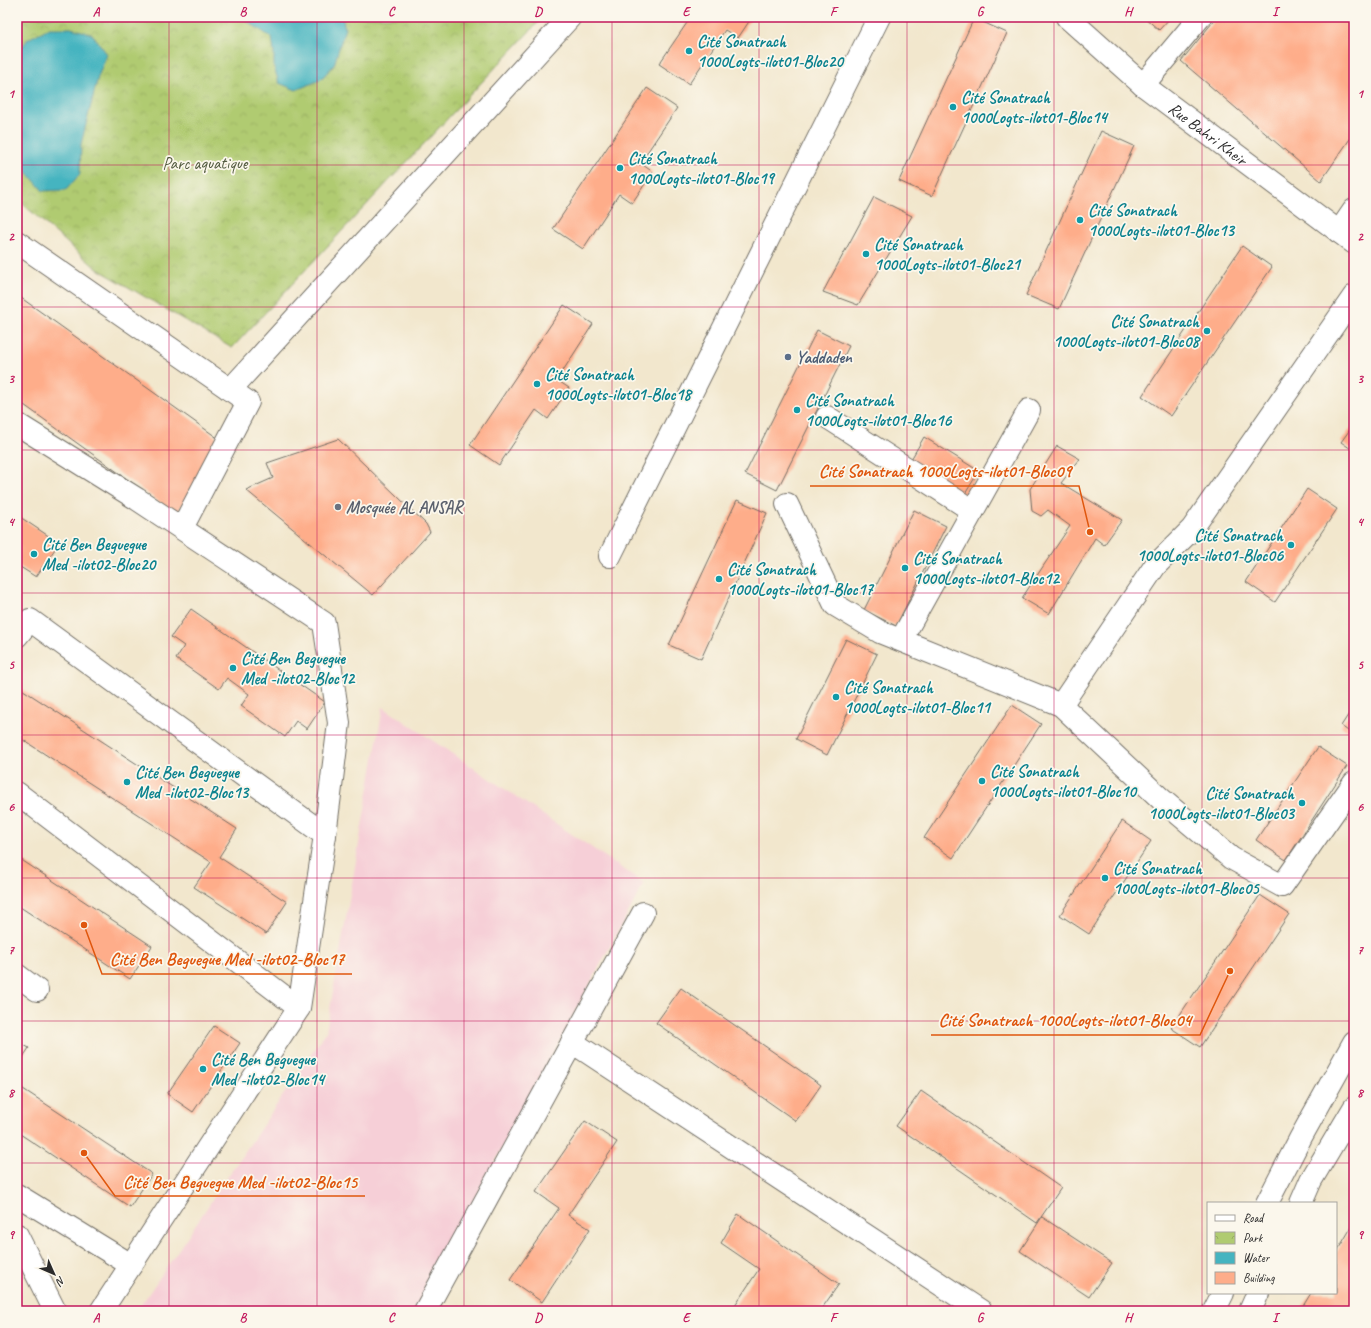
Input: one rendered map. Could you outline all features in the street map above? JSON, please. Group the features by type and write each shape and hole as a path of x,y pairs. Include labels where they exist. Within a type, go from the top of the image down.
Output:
{"street":[{"path":"230,390 570,17"},
{"path":"610,556 879,17"},
{"name":"Rue Bahri Kheir","path":"1067,17 1143,85 1282,187 1346,237"},
{"path":"1143,85 1200,17"},
{"path":"1346,237 1354,210"},
{"path":"17,242 248,402 182,528"},
{"path":"1062,705 1155,566 1192,529 1354,296"},
{"path":"901,640 1029,410"},
{"path":"827,417 973,511"},
{"path":"17,424 182,528 324,623 339,722 325,835 299,1008 101,1311"},
{"path":"787,504 835,605 880,632 1062,705 1161,799 1231,858 1282,886 1354,783"},
{"path":"17,636 30,620 325,835"},
{"path":"17,793 299,1008"},
{"path":"425,1311 643,914"},
{"path":"17,975 37,990"},
{"path":"572,1042 981,1311"},
{"path":"1268,1202 1305,1130 1354,1042"},
{"path":"1301,1202 1311,1180 1354,1108"},
{"path":"17,1195 131,1265"},
{"path":"17,1235 55,1311"},
{"path":"1214,1311 1222,1294"},
{"path":"1250,1311 1258,1294"}],"shaded area":[{"path":"383,707 644,883 415,1311 137,1311 326,1032"}],"green space":[{"name":"Parc aquatique","path":"543,17 232,348 96,268 17,199 17,18"}],"water":[{"path":"241,17 342,17 345,28 334,65 320,80 296,90 279,83 274,67 272,38"},
{"path":"49,28 71,28 92,34 107,54 98,77 81,144 80,174 66,190 43,191 17,160 17,53 28,39"}],"building":[{"name":"Cité Sonatrach 1000Logts-ilot01-Bloc20","path":"691,17 752,17 738,38 725,30 689,84 659,64"},
{"path":"1144,17 1171,17 1159,30"},
{"path":"1217,17 1354,17 1354,133 1321,181 1181,61"},
{"name":"Cité Sonatrach 1000Logts-ilot01-Bloc14","path":"974,18 1007,33 932,196 899,181"},
{"name":"Cité Sonatrach 1000Logts-ilot01-Bloc19","path":"647,88 677,108 640,163 653,172 632,203 619,194 583,249 553,229"},
{"name":"Cité Sonatrach 1000Logts-ilot01-Bloc13","path":"1101,131 1134,146 1059,309 1026,295"},
{"name":"Cité Sonatrach 1000Logts-ilot01-Bloc21","path":"874,197 912,216 858,305 823,292"},
{"name":"Cité Sonatrach 1000Logts-ilot01-Bloc08","path":"1242,246 1272,267 1171,416 1142,396"},
{"path":"17,295 226,444 176,514 17,400"},
{"name":"Cité Sonatrach 1000Logts-ilot01-Bloc18","path":"564,305 593,324 557,380 569,388 548,419 536,410 499,465 470,445"},
{"name":"Cité Sonatrach 1000Logts-ilot01-Bloc16","path":"817,330 849,346 777,490 745,474"},
{"path":"1354,424 1354,451 1341,442"},
{"path":"924,437 979,471 962,499 906,468"},
{"name":"Mosquée AL ANSAR","path":"338,439 426,524 430,532 373,595 246,490 273,478 267,463"},
{"path":"1057,446 1080,459 1061,483 1122,520 1104,545 1095,538 1049,614 1022,598 1070,526 1048,510 1041,516 1032,511 1030,489"},
{"name":"Cité Sonatrach 1000Logts-ilot01-Bloc06","path":"1307,489 1337,509 1275,602 1246,582"},
{"name":"Cité Sonatrach 1000Logts-ilot01-Bloc17","path":"737,500 767,513 701,659 669,645"},
{"name":"Cité Sonatrach 1000Logts-ilot01-Bloc12","path":"914,510 946,526 896,626 864,610"},
{"name":"Cité Ben Beguegue Med -ilot02-Bloc20","path":"17,515 59,543 36,577 17,565"},
{"name":"Cité Ben Beguegue Med -ilot02-Bloc12","path":"191,609 325,702 307,729 296,721 285,737 241,706 249,694 227,678 219,689 176,659 184,646 171,637"},
{"name":"Cité Sonatrach 1000Logts-ilot01-Bloc11","path":"846,639 877,654 827,755 796,739"},
{"name":"Cité Ben Beguegue Med -ilot02-Bloc13","path":"17,686 237,829 219,857 287,902 266,934 194,887 211,862 17,736"},
{"name":"Cité Sonatrach 1000Logts-ilot01-Bloc10","path":"1012,705 1041,724 953,858 924,838"},
{"path":"1354,706 1354,735 1341,726"},
{"name":"Cité Sonatrach 1000Logts-ilot01-Bloc03","path":"1318,747 1347,766 1286,860 1256,840"},
{"name":"Cité Sonatrach 1000Logts-ilot01-Bloc05","path":"1122,821 1151,841 1089,934 1060,915"},
{"path":"17,857 152,946 130,979 17,905"},
{"path":"1260,895 1289,914 1200,1047 1171,1028"},
{"path":"681,988 821,1085 796,1121 656,1023"},
{"name":"Cité Ben Beguegue Med -ilot02-Bloc14","path":"214,1026 240,1043 193,1112 167,1094"},
{"path":"17,1041 29,1048 17,1066"},
{"path":"17,1085 152,1174 130,1207 17,1132"},
{"path":"921,1091 1061,1188 1037,1223 896,1126"},
{"path":"585,1121 617,1142 568,1215 590,1229 542,1302 510,1280 559,1208 536,1192"},
{"path":"738,1214 839,1284 820,1311 731,1311 759,1269 721,1243"},
{"path":"1042,1217 1112,1263 1089,1297 1020,1251"},
{"path":"1354,1223 1353,1311 1300,1311 1310,1294 1337,1294 1337,1251"}],"place":[{"name":"Cité Sonatrach 1000Logts-ilot01-Bloc20","path":"689,51"},
{"name":"Cité Sonatrach 1000Logts-ilot01-Bloc14","path":"953,107"},
{"name":"Cité Sonatrach 1000Logts-ilot01-Bloc19","path":"620,168"},
{"name":"Cité Sonatrach 1000Logts-ilot01-Bloc13","path":"1080,220"},
{"name":"Cité Sonatrach 1000Logts-ilot01-Bloc21","path":"866,254"},
{"name":"Cité Sonatrach 1000Logts-ilot01-Bloc08","path":"1207,331"},
{"name":"Yaddaden","path":"788,357"},
{"name":"Cité Sonatrach 1000Logts-ilot01-Bloc18","path":"537,384"},
{"name":"Cité Sonatrach 1000Logts-ilot01-Bloc16","path":"797,410"},
{"name":"Mosquée AL ANSAR","path":"338,507"},
{"name":"Cité Sonatrach 1000Logts-ilot01-Bloc09","path":"1090,532"},
{"name":"Cité Sonatrach 1000Logts-ilot01-Bloc06","path":"1291,545"},
{"name":"Cité Ben Beguegue Med -ilot02-Bloc20","path":"34,554"},
{"name":"Cité Sonatrach 1000Logts-ilot01-Bloc12","path":"905,568"},
{"name":"Cité Sonatrach 1000Logts-ilot01-Bloc17","path":"719,579"},
{"name":"Cité Ben Beguegue Med -ilot02-Bloc12","path":"233,668"},
{"name":"Cité Sonatrach 1000Logts-ilot01-Bloc11","path":"836,697"},
{"name":"Cité Sonatrach 1000Logts-ilot01-Bloc10","path":"982,781"},
{"name":"Cité Ben Beguegue Med -ilot02-Bloc13","path":"127,782"},
{"name":"Cité Sonatrach 1000Logts-ilot01-Bloc03","path":"1302,803"},
{"name":"Cité Sonatrach 1000Logts-ilot01-Bloc05","path":"1105,878"},
{"name":"Cité Ben Beguegue Med -ilot02-Bloc17","path":"84,925"},
{"name":"Cité Sonatrach 1000Logts-ilot01-Bloc04","path":"1230,971"},
{"name":"Cité Ben Beguegue Med -ilot02-Bloc14","path":"203,1069"},
{"name":"Cité Ben Beguegue Med -ilot02-Bloc15","path":"84,1153"}]}
